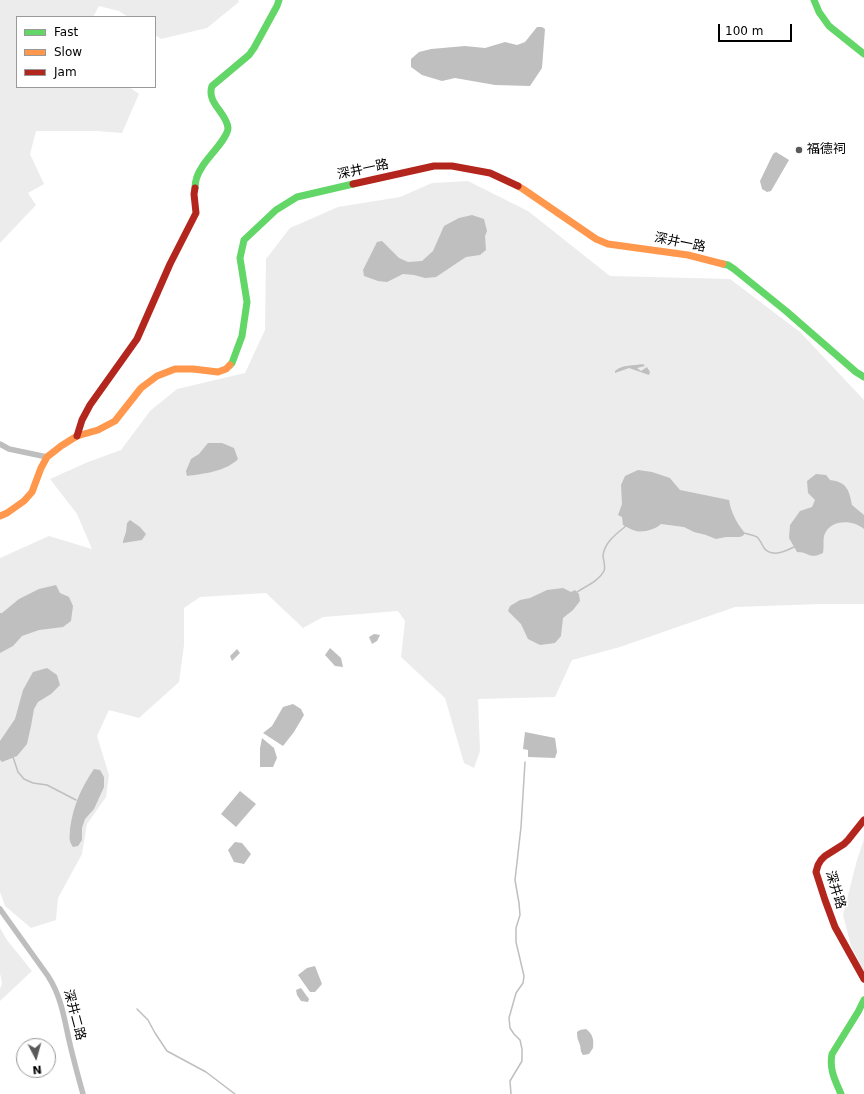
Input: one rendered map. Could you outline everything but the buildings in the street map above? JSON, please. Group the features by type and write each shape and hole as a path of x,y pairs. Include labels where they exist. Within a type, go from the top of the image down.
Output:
{"street":[{"path":"814,0 819,12 829,26 864,54"},
{"path":"77,436 82,420 90,405 137,339 170,264 196,213 194,194 195,182 202,167 225,137 228,129 224,116 213,101 212,86 249,55 278,3"},
{"name":"深井一路","path":"0,516 24,501 32,492 47,457 77,436 98,430 115,421 141,388 157,376 175,369 193,369 218,372 226,369 232,363 242,336 247,302 240,258 244,240 276,210 297,197 434,166 452,166 490,173 523,188 596,239 608,244 688,255 728,266 734,269 780,306 856,372 864,377"},
{"path":"0,444 9,449 47,457"},
{"name":"深井路","path":"864,820 848,841 821,858 816,872 831,916 844,944 861,971 864,979"},
{"name":"深井二路","path":"0,909 57,990 60,997 83,1094"},
{"path":"841,1094 832,1074 830,1060 832,1054 864,1000"}],"shaded area":[{"path":"0,0 238,0 239,2 207,28 161,39 156,36 156,16 126,16 119,11 99,6 94,16 16,16 16,88 130,88 139,94 122,133 97,131 36,131 30,154 44,184 28,193 36,205 0,243"},
{"path":"537,27 542,27 545,29 542,68 530,86 495,85 455,78 442,81 422,75 411,67 411,59 419,52 431,49 465,46 485,48 505,42 517,45 525,42"},
{"path":"776,152 789,160 771,191 767,192 762,189 760,181 773,154"},
{"path":"468,181 528,211 610,276 730,279 800,332 864,400 864,604 735,607 620,647 572,660 555,697 478,699 480,751 474,768 464,763 445,698 401,657 405,621 398,611 323,617 303,628 266,593 200,597 184,608 184,645 179,682 139,718 109,710 97,736 109,775 106,797 87,824 82,854 58,898 56,920 31,928 5,906 0,892 0,558 49,536 92,549 77,514 50,479 88,462 121,450 150,411 177,389 245,373 265,330 266,259 290,228 338,207 400,197 432,183"},
{"path":"472,215 484,219 487,231 485,236 486,250 480,255 466,257 436,277 425,278 403,274 387,282 378,281 364,276 363,270 377,242 382,241 399,258 408,262 422,261 433,251 444,226 459,218"},
{"path":"643,364 645,366 637,368 641,371 647,367 650,372 649,375 629,368 615,373 615,371 621,367"},
{"path":"208,443 222,443 234,448 238,459 221,469 187,476 186,471 191,459 199,454"},
{"path":"638,470 652,472 670,478 680,490 729,500 736,521 744,532 744,535 740,537 716,539 684,527 661,524 649,530 639,531 623,525 622,517 618,515 622,504 621,485 625,476"},
{"path":"816,474 826,475 830,480 844,485 850,495 852,505 864,515 864,529 854,523 848,522 842,522 831,526 824,536 823,553 812,556 797,552 789,538 790,525 800,511 812,507 815,500 808,493 807,481"},
{"path":"130,520 140,527 146,534 142,540 123,543 127,523"},
{"path":"56,585 60,593 69,597 73,606 71,621 63,627 39,630 22,636 13,646 0,653 0,613 19,599 39,589"},
{"path":"563,588 571,592 575,590 579,594 580,601 573,610 563,618 561,636 555,643 540,645 528,639 521,624 508,611 510,606 520,600 530,598 547,590"},
{"path":"374,634 380,635 377,641 372,644 369,637"},
{"path":"330,648 341,658 343,667 335,666 325,655"},
{"path":"237,649 240,653 232,661 230,656"},
{"path":"47,668 57,675 60,685 51,694 38,702 34,709 27,744 17,756 2,762 0,760 0,741 15,719 23,690 33,672"},
{"path":"293,704 301,709 304,715 294,732 283,746 263,733 272,726 283,707"},
{"path":"525,732 555,738 557,752 555,758 528,757 528,750 523,749"},
{"path":"262,738 274,748 277,758 273,767 260,767 260,748"},
{"path":"94,769 100,770 104,777 104,787 94,809 85,819 82,828 82,840 78,846 73,847 70,842 70,829 75,805 81,790"},
{"path":"240,791 256,804 236,827 221,814"},
{"path":"864,839 864,971 851,946 843,915"},
{"path":"235,842 242,843 251,854 244,864 234,862 228,850"},
{"path":"0,928 7,940 32,971 0,1001 0,989 2,984 0,973"},
{"path":"315,966 322,984 315,992 310,992 298,975 307,968"},
{"path":"301,988 309,999 308,1002 301,1001 297,995 296,990"},
{"path":"586,1029 592,1037 593,1048 589,1054 583,1055 577,1032"}],"waterway":[{"path":"577,592 602,575 605,569 603,555 604,550 618,532 626,526"},
{"path":"744,533 757,537 764,548 771,553 779,553 794,547"},
{"path":"13,757 18,772 24,779 33,783 47,785 76,800"},
{"path":"511,1094 510,1081 522,1061 520,1040 510,1028 509,1018 516,993 523,983 524,976 516,942 516,928 520,915 515,880 521,827 525,762"},
{"path":"137,1009 148,1020 167,1051 206,1072 235,1094"}],"traffic: fast":[{"path":"195,188 198,174 225,137 228,128 227,123 212,98 212,86 249,55 279,0"},
{"path":"814,0 819,12 829,26 864,54"},
{"path":"230,365 242,336 247,302 240,258 244,240 276,210 297,197 353,184"},
{"path":"723,264 734,269 786,311 856,372 864,377"},
{"path":"841,1094 832,1070 832,1054 864,1000"}],"traffic: slow":[{"path":"518,186 596,239 608,244 688,255 723,264"},
{"path":"0,516 24,501 32,492 47,457 77,436 98,430 115,421 141,388 157,376 175,369 193,369 218,372 226,369 230,365"}],"traffic: jam":[{"path":"353,184 434,166 452,166 490,173 518,186"},
{"path":"77,436 82,420 90,405 137,339 170,264 196,213 194,194 195,188"},
{"path":"864,820 844,844 821,860 816,872 835,927 864,979"}],"place":[{"name":"福德祠","path":"799,150"}]}
